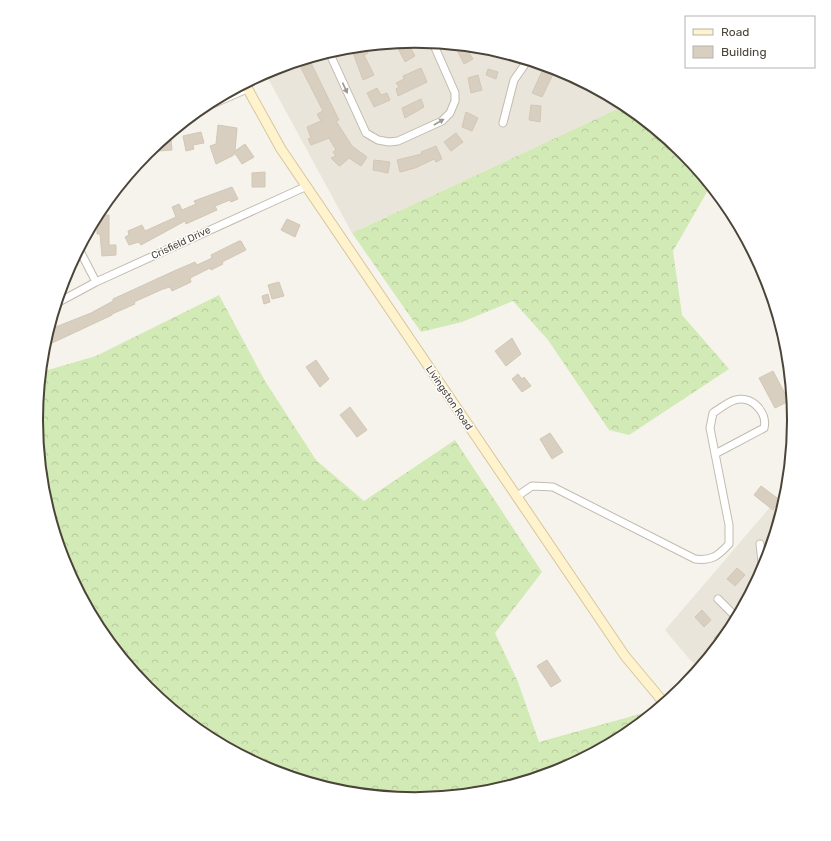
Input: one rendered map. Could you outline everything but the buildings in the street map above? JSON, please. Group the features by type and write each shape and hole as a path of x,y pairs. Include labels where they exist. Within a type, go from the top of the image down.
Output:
{"main road":[{"name":"Livingston Road","path":"247,88 281,149 516,497 625,656 662,700"}],"street":[{"path":"332,58 364,129 370,136 378,140 389,142 398,141 442,121 455,101 455,93 435,49"},
{"path":"503,123 514,80 525,65"},
{"name":"Crisfield Drive","path":"64,299 96,282 306,186"},
{"path":"82,254 96,282"},
{"path":"516,497 532,486 553,487 695,559 705,560 717,557 729,544 729,525 715,454 710,428 713,413 736,400 747,400 761,409 766,420 764,428 715,454"},
{"path":"760,544 762,559"},
{"path":"718,598 733,614"}],"shaded area":[{"path":"416,48 464,51 512,61 558,76 580,86 618,109 352,233 268,78 319,61 367,51"},
{"path":"781,495 768,540 750,585 725,627 697,665 691,661 665,630"}],"green space":[{"path":"618,109 661,140 696,175 708,190 673,251 682,315 729,369 629,435 609,430 548,340 513,301 462,322 421,332 352,233"},
{"path":"219,295 265,381 316,460 364,501 455,440 542,572 495,633 518,682 539,742 647,712 602,743 558,765 488,786 440,792 391,792 343,786 273,765 229,743 189,716 170,701 135,666 120,647 93,607 71,563 63,540 50,493 46,469 43,420 46,370 96,356"}]}
